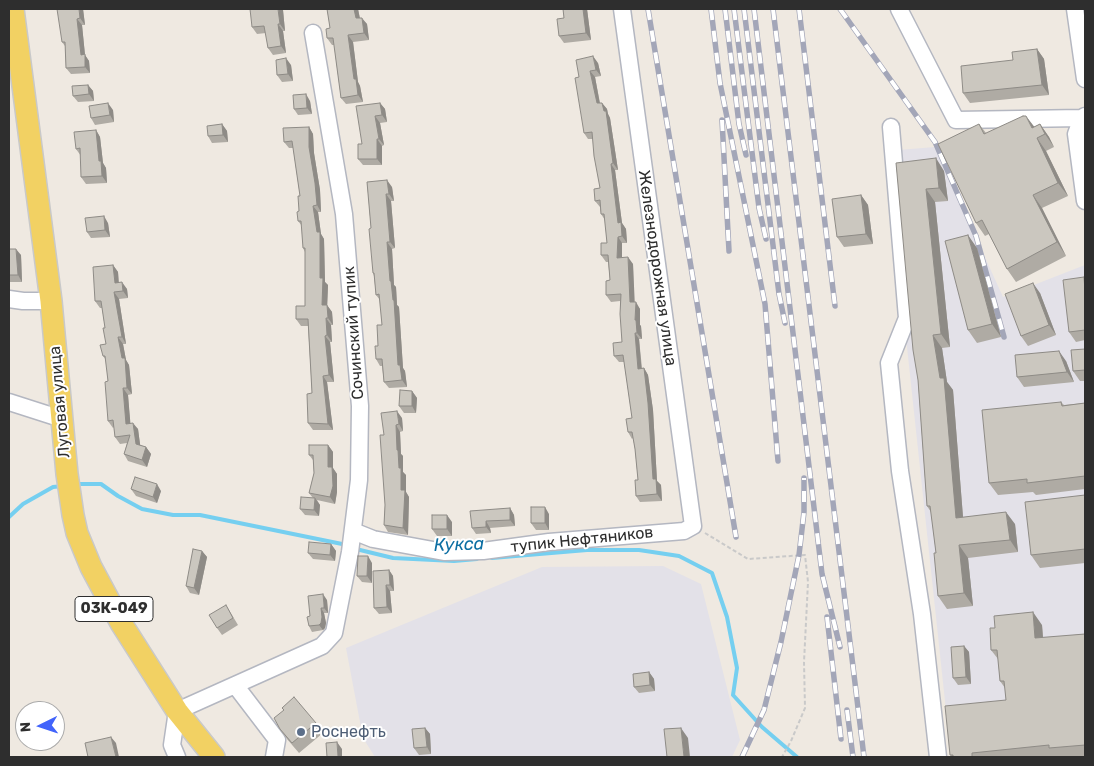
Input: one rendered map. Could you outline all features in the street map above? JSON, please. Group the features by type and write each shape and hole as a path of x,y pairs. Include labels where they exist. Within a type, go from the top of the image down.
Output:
{"main road":[{"name":"Луговая улица","path":"14,9 51,301 67,474 77,533 91,568 121,623 177,711 214,757"}],"street":[{"name":"Железнодорожная улица","path":"622,9 693,526"},
{"path":"899,9 956,120 1084,117 1076,134 1085,201"},
{"path":"1075,9 1085,79"},
{"name":"Сочинский тупик","path":"235,685 322,646 334,633 352,541 359,480 360,406 352,298 344,214 313,33"},
{"path":"891,127 907,318 889,363 900,471 922,614 938,757"},
{"path":"9,299 51,301"},
{"path":"9,402 62,420"},
{"name":"тупик Нефтяников","path":"352,541 373,539 444,552 483,551 549,542 684,531 693,526"},
{"path":"177,757 172,745 177,711 235,685 277,740 274,757"}],"path":[{"path":"693,526 748,559 805,555 808,582 804,662 805,708 792,742 783,756"}],"shaded area":[{"path":"935,147 1003,297 1085,265 1085,757 951,757 886,151"},
{"path":"663,566 701,584 740,740 732,757 375,757 363,738 346,648 542,567"}],"building":[{"path":"57,9 79,9 80,18 77,19 81,55 85,54 85,67 66,68 65,42 62,42"},
{"path":"250,9 278,9 281,46 268,48 264,26 252,27"},
{"path":"327,9 354,9 356,18 362,18 364,33 348,35 358,95 341,98 333,38 327,38 326,29 330,28"},
{"path":"563,9 583,9 586,33 559,36 557,19 564,18"},
{"path":"1037,49 1042,85 963,93 961,66 1013,60 1012,52"},
{"path":"593,56 596,70 590,71 597,103 602,103 604,111 606,111 618,223 621,222 622,236 618,237 617,258 628,257 630,302 636,302 635,320 637,333 635,333 638,369 644,368 653,479 656,479 657,494 636,496 635,480 638,480 632,432 628,432 626,419 632,418 623,355 614,356 613,343 622,342 621,294 606,295 606,281 610,280 608,255 601,255 601,243 607,243 604,214 601,214 600,200 595,201 594,189 600,188 592,132 584,133 575,78 579,77 576,60"},
{"path":"286,58 288,74 277,75 276,60"},
{"path":"88,85 89,94 73,96 72,86"},
{"path":"306,94 307,108 294,109 293,95"},
{"path":"108,103 110,115 91,118 89,106"},
{"path":"380,103 382,115 375,116 379,139 377,139 377,159 358,159 358,144 362,144 356,106"},
{"path":"1026,116 1032,128 1040,124 1045,134 1037,138 1058,183 1033,195 1057,242 1007,269 982,220 976,223 938,144 979,124 984,134"},
{"path":"222,124 223,135 208,136 207,126"},
{"path":"309,127 309,147 317,205 313,206 317,232 320,232 320,278 323,278 322,305 327,305 328,318 326,318 327,335 325,336 329,375 323,376 328,424 308,423 307,394 312,393 308,319 296,319 296,306 305,306 305,248 303,248 301,221 298,221 298,196 300,196 292,141 284,142 283,128"},
{"path":"96,130 102,176 81,177 80,148 76,149 74,132"},
{"path":"936,158 939,188 926,189 941,334 933,335 940,378 944,378 956,518 1006,512 1010,540 959,545 964,593 938,596 934,553 936,553 930,506 927,506 918,380 913,350 896,163"},
{"path":"387,180 389,194 386,194 390,242 387,242 390,281 394,300 398,365 400,365 402,380 384,382 382,359 376,359 375,346 378,346 377,325 382,325 379,294 376,295 373,273 367,182"},
{"path":"861,195 866,234 837,237 832,199"},
{"path":"104,216 105,230 87,232 85,218"},
{"path":"968,235 992,324 968,330 945,241"},
{"path":"9,249 16,249 18,275 9,275"},
{"path":"113,265 115,283 122,282 123,291 114,292 122,337 118,337 122,358 125,358 127,388 123,388 126,424 133,423 136,444 146,447 142,460 124,454 130,435 115,437 113,420 108,421 105,382 108,381 105,356 103,356 100,345 106,344 103,328 105,328 101,301 95,301 93,267"},
{"path":"1084,277 1085,330 1069,332 1063,280"},
{"path":"1033,283 1049,325 1021,336 1005,294"},
{"path":"1085,349 1085,370 1073,371 1071,350"},
{"path":"1059,351 1067,372 1017,377 1015,355"},
{"path":"400,390 412,391 412,406 399,406"},
{"path":"1061,402 1062,406 1085,403 1085,476 1027,483 1027,479 989,483 982,410"},
{"path":"397,411 399,424 396,425 397,450 399,468 401,468 401,490 405,490 403,528 384,525 385,505 380,435 384,435 381,413"},
{"path":"309,445 328,445 328,467 332,467 333,486 330,497 309,493 314,473 313,455 309,455"},
{"path":"135,477 157,484 153,497 131,489"},
{"path":"1085,495 1085,549 1031,555 1025,502"},
{"path":"301,497 315,498 314,510 300,509"},
{"path":"531,507 545,507 545,523 531,523"},
{"path":"510,508 510,520 486,521 486,527 472,528 470,511"},
{"path":"432,515 447,515 447,529 432,529"},
{"path":"309,542 331,544 330,555 308,553"},
{"path":"193,549 202,551 194,588 186,586"},
{"path":"358,556 368,556 367,576 357,576"},
{"path":"389,570 390,585 386,585 387,607 374,608 373,571"},
{"path":"323,594 324,608 321,608 321,623 309,626 307,617 310,616 308,596"},
{"path":"226,605 233,618 217,628 209,615"},
{"path":"1033,612 1035,638 1085,634 1085,745 1049,748 1049,745 972,753 972,757 953,757 953,755 950,755 945,706 1006,700 1004,681 1000,681 997,650 991,650 990,628 995,628 994,616"},
{"path":"964,646 966,677 953,678 951,647"},
{"path":"649,672 650,685 634,687 633,674"},
{"path":"294,697 316,723 292,743 280,729 274,718 284,710 282,708"},
{"path":"425,728 427,747 414,748 412,729"},
{"path":"681,728 684,757 667,757 664,729"},
{"path":"111,737 116,757 88,757 85,743"},
{"path":"337,742 338,757 327,757 326,743"}],"waterway":[{"name":"Кукса","path":"75,484 101,484 142,509 173,515 200,515 347,545"},
{"name":"Кукса","path":"9,517 23,504 53,487 63,486"},
{"name":"Кукса","path":"356,549 393,558 454,561 477,559"},
{"name":"Кукса","path":"492,558 587,550 639,550 679,556 712,573 727,617 737,668 733,695 762,727 797,757"}],"railway":[{"path":"648,9 736,537"},
{"path":"711,9 720,83 765,304 778,461"},
{"path":"725,9 739,124 746,155"},
{"path":"734,9 759,208 766,239"},
{"path":"744,9 779,294 785,323"},
{"path":"754,9 822,574 840,647"},
{"path":"773,9 864,757"},
{"path":"799,9 835,306"},
{"path":"840,9 935,142 976,236 1004,337"},
{"path":"722,120 729,251"},
{"path":"742,757 764,710 781,642 799,555 804,512 804,478"},
{"path":"827,617 841,739"},
{"path":"847,710 853,757"}],"place":[{"name":"Роснефть","path":"301,732"}]}
